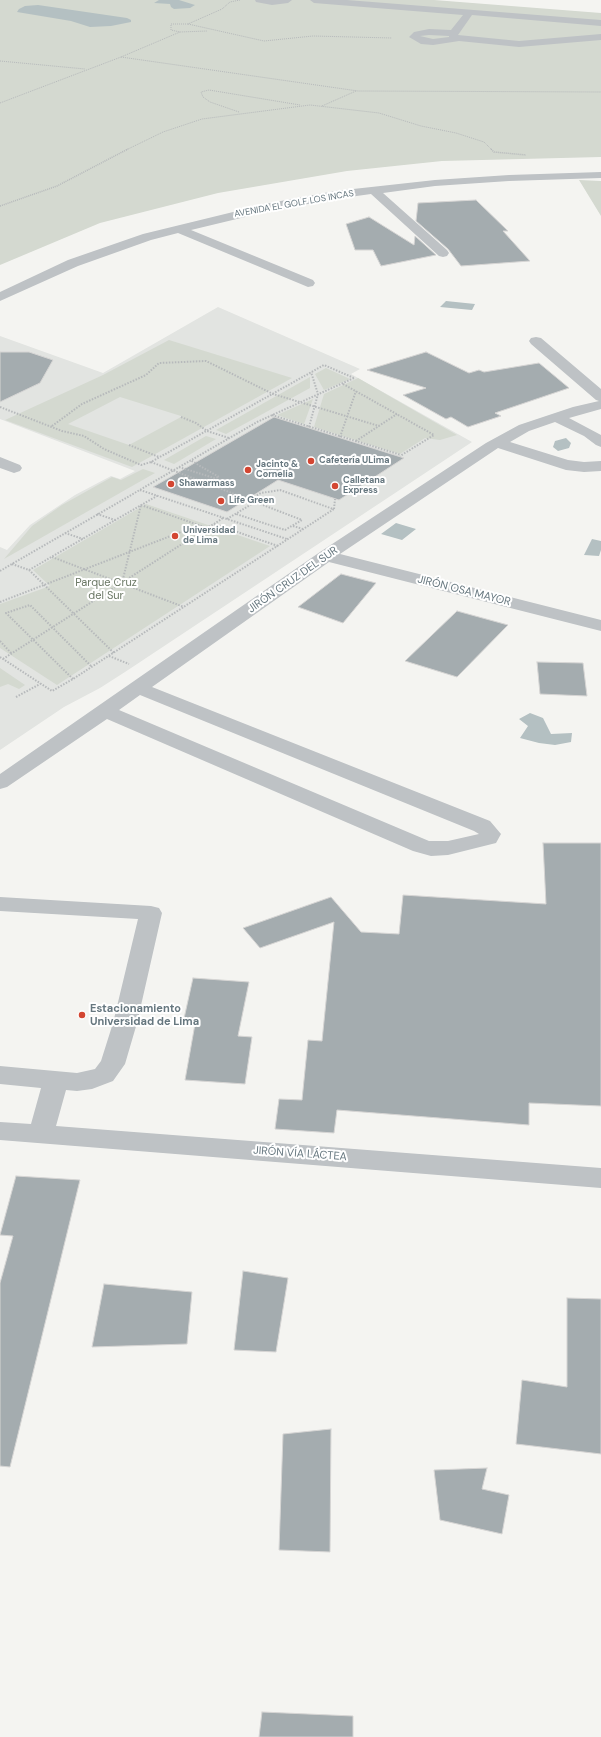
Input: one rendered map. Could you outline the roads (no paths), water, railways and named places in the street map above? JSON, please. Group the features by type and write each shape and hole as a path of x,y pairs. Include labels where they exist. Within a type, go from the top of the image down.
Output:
{"street":[{"path":"259,0 272,2 288,0"},
{"path":"314,0 469,13 490,8"},
{"path":"424,0 451,5 513,10 577,12"},
{"path":"513,10 601,23"},
{"path":"460,29 469,13"},
{"path":"415,38 414,35 422,33 460,29 519,44 601,37"},
{"path":"570,30 601,32"},
{"name":"AVENIDA EL GOLF LOS INCAS","path":"50,261 134,232 180,219 220,209 305,193 379,182 450,175 513,171 601,169"},
{"name":"AVENIDA EL GOLF LOS INCAS","path":"0,296 19,286 102,252 147,237 270,207 372,190 476,180 601,175"},
{"path":"372,190 443,252"},
{"path":"179,229 308,283"},
{"path":"536,341 601,397"},
{"name":"JIRÓN CRUZ DEL SUR","path":"0,782 139,688 326,556 498,443 524,428 578,410 601,405"},
{"path":"556,417 589,433 601,442"},
{"path":"498,443 566,465 584,467 601,466"},
{"name":"JIRÓN OSA MAYOR","path":"326,556 601,626"},
{"path":"105,711 431,849 448,848 484,840 488,838 490,834 488,830 482,826 139,688"},
{"path":"0,904 151,913 125,1023 113,1064 104,1075 92,1080 77,1082 0,1075"},
{"path":"41,1134 56,1080"},
{"name":"JIRÓN VÍA LÁCTEA","path":"0,1131 601,1178"}],"place":[{"name":"Cafetería ULima","path":"311,461"},
{"name":"Jacinto & Cornelia","path":"248,470"},
{"name":"Shawarmass","path":"171,484"},
{"name":"Calletana Express","path":"335,486"},
{"name":"Life Green","path":"221,501"},
{"name":"Universidad de Lima","path":"175,536"},
{"name":"Estacionamiento Universidad de Lima","path":"82,1015"}],"park label":[{"name":"Parque Cruz del Sur","path":"106,589"}]}
